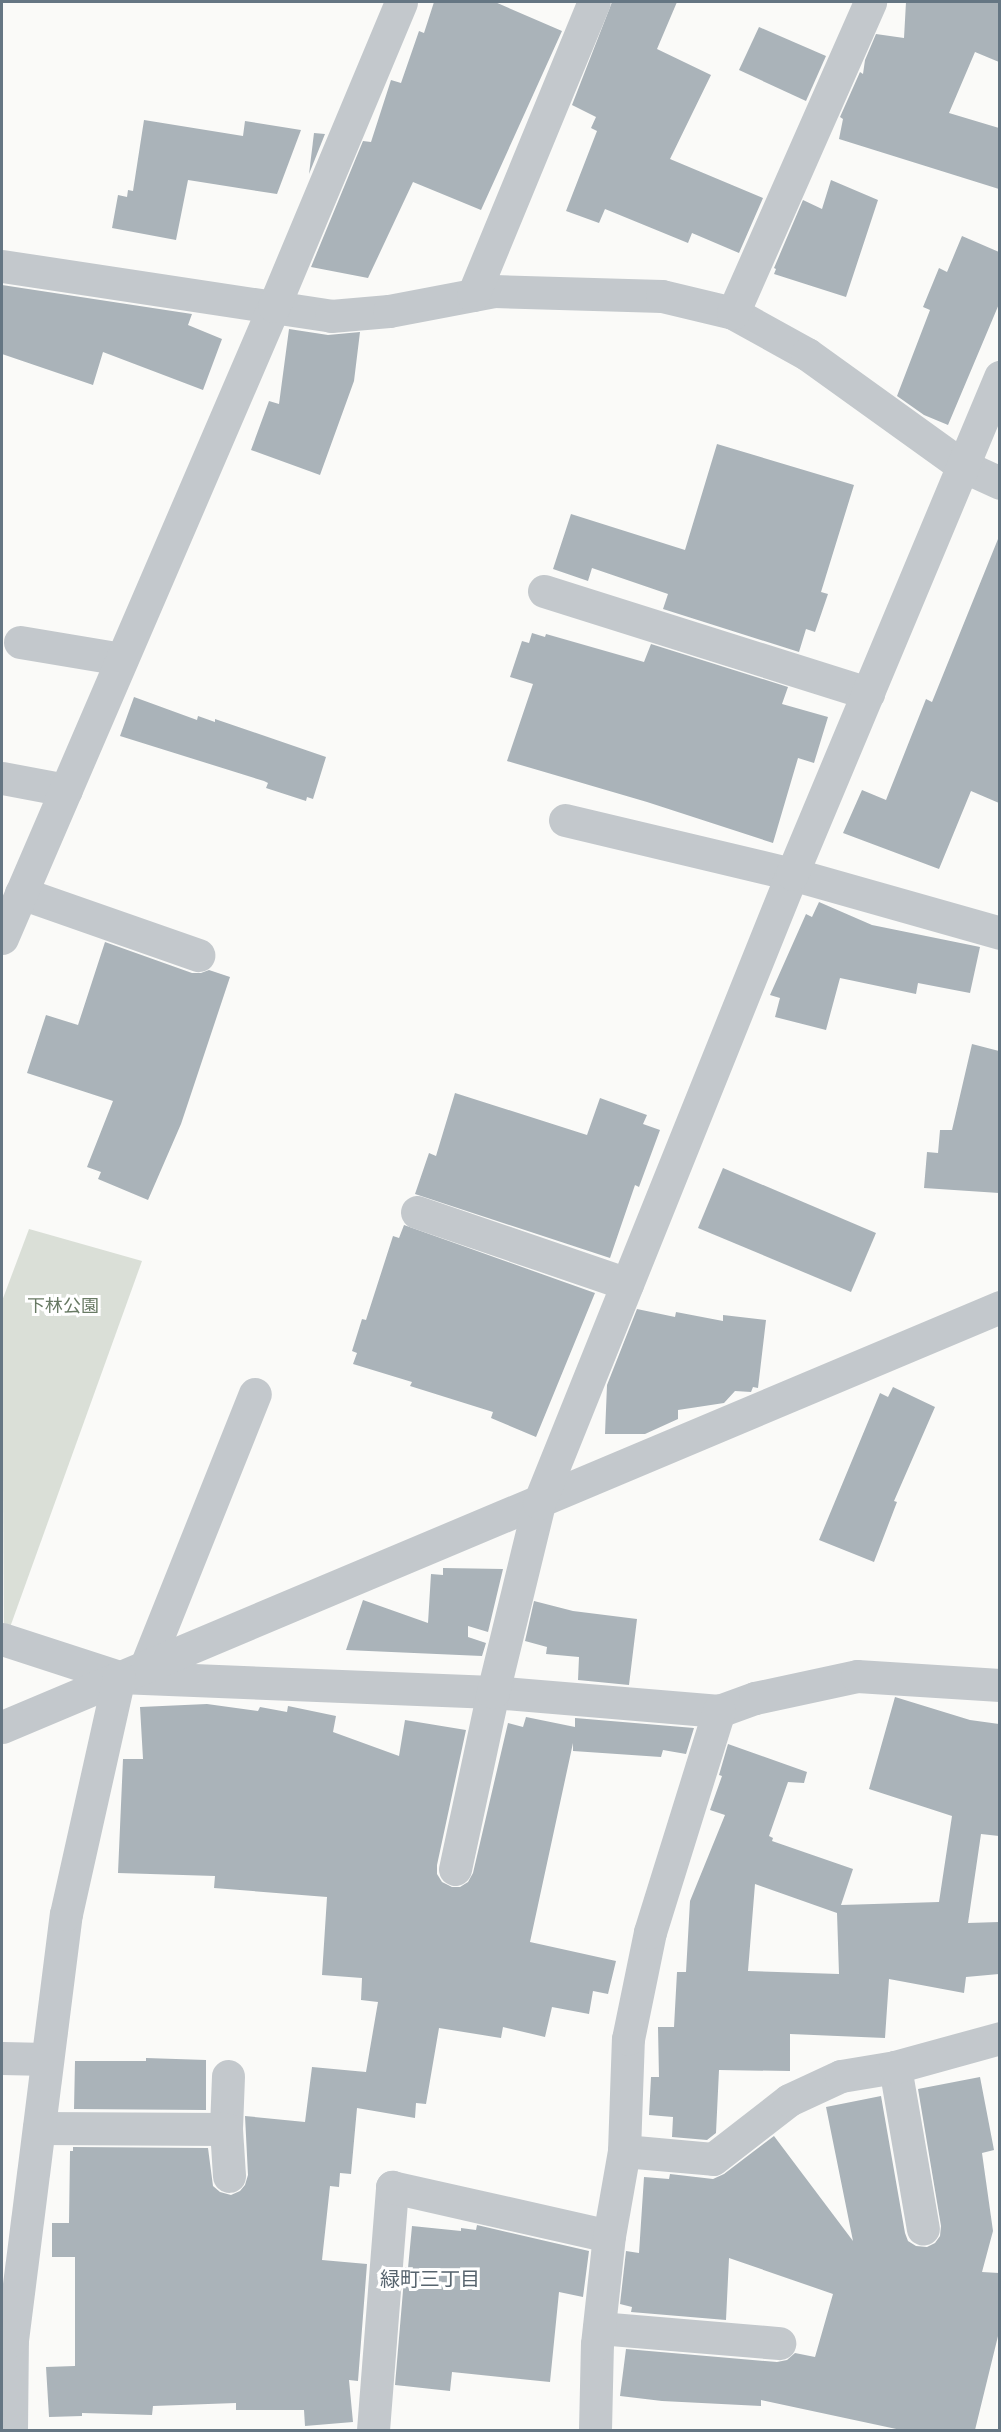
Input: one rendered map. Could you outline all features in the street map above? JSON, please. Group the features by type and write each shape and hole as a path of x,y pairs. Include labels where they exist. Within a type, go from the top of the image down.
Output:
{"street":[{"path":"2,938 274,306 400,2"},
{"path":"473,295 594,2"},
{"path":"733,313 870,2"},
{"path":"2,266 332,316 389,311 494,291 662,296 733,313 807,354 963,466 999,483"},
{"path":"455,1869 493,1692 539,1503 792,874 999,377"},
{"path":"544,591 868,693"},
{"path":"20,642 122,659"},
{"path":"2,778 66,790"},
{"path":"565,820 792,874 999,933"},
{"path":"21,893 198,955"},
{"path":"417,1212 627,1284"},
{"path":"2,1728 999,1307"},
{"path":"12,2430 12,2340 66,1914 133,1671 255,1394"},
{"path":"2,1639 133,1671 493,1692 719,1710 755,1698 857,1676 999,1685"},
{"path":"595,2430 599,2328 609,2236 624,2151 628,2039 650,1932 719,1710"},
{"path":"624,2151 713,2159 789,2100 841,2076 895,2067 999,2038"},
{"path":"2,2058 47,2059"},
{"path":"895,2067 923,2229"},
{"path":"228,2076 226,2129 229,2176"},
{"path":"39,2128 226,2129"},
{"path":"374,2430 392,2187 609,2236"},
{"path":"599,2328 779,2343"}],"green space":[{"name":"下林公園","path":"29,1229 142,1261 4,1644 2,1301"}],"building":[{"path":"434,2 495,2 562,31 481,210 413,182 368,278 311,267 363,141 371,142 391,80 401,83 419,31 424,33"},
{"path":"612,2 677,2 657,49 711,75 670,159 763,198 739,253 692,233 688,243 605,209 599,223 566,211 597,131 591,128 596,117 572,105"},
{"path":"906,2 999,2 999,62 975,52 949,113 999,128 999,189 839,139 843,119 840,117 860,72 863,74 865,60 876,34 904,38"},
{"path":"759,27 826,56 806,101 739,70"},
{"path":"144,120 243,136 245,121 301,130 277,194 188,180 176,240 112,228 118,195 127,197 128,190 133,191"},
{"path":"314,133 325,134 309,174"},
{"path":"831,180 878,200 846,297 774,274 776,269 774,268 803,200 822,209"},
{"path":"962,236 999,252 999,304 948,425 924,415 897,396 930,310 923,307 939,268 947,272"},
{"path":"2,285 192,314 188,325 222,339 203,390 103,352 93,385 2,354"},
{"path":"289,329 328,335 360,332 354,381 320,475 251,450 269,401 279,404"},
{"path":"717,444 854,485 821,592 828,594 815,632 806,629 799,652 663,609 668,594 592,568 588,581 553,569 571,514 685,550"},
{"path":"998,539 999,803 971,791 939,869 843,833 862,790 886,800 926,699 932,702"},
{"path":"532,633 545,637 546,634 644,662 651,644 788,687 782,704 828,717 814,763 798,758 773,843 647,802 507,761 533,684 510,677 522,641 529,643"},
{"path":"134,697 197,720 198,716 215,722 215,719 326,757 313,799 307,797 306,801 266,788 268,783 264,781 120,736"},
{"path":"819,902 872,925 980,947 970,993 918,983 916,994 840,978 826,1030 775,1017 780,998 770,995 806,914 812,917"},
{"path":"105,942 192,973 209,970 230,977 181,1124 148,1200 98,1179 101,1172 87,1167 113,1101 27,1073 46,1015 78,1025"},
{"path":"972,1044 999,1051 999,1193 924,1188 927,1152 938,1153 940,1130 952,1130"},
{"path":"455,1093 587,1135 600,1098 647,1115 643,1124 660,1130 639,1187 635,1185 610,1258 415,1194 429,1153 436,1156"},
{"path":"723,1168 876,1233 851,1292 698,1228"},
{"path":"404,1225 595,1293 536,1437 491,1418 493,1412 410,1386 412,1382 353,1364 357,1353 352,1351 362,1319 366,1320 393,1236 399,1238"},
{"path":"637,1309 675,1317 676,1312 723,1321 723,1315 766,1320 758,1388 753,1387 751,1392 735,1391 724,1403 678,1410 678,1419 645,1434 605,1434 607,1385"},
{"path":"893,1387 935,1407 894,1501 897,1502 874,1562 819,1540 880,1393 888,1397"},
{"path":"443,1568 503,1569 488,1632 468,1626 468,1637 486,1643 482,1656 346,1650 363,1600 428,1623 431,1574 443,1575"},
{"path":"534,1601 573,1611 637,1619 629,1685 578,1680 579,1657 546,1654 547,1647 525,1641"},
{"path":"895,1697 970,1720 999,1724 999,1836 981,1834 968,1923 999,1922 999,1974 966,1977 964,1993 889,1979 885,2038 790,2034 790,2071 719,2070 716,2133 707,2140 672,2137 673,2117 649,2115 651,2077 659,2077 658,2027 674,2027 677,1972 686,1972 690,1901 725,1815 710,1810 722,1776 719,1775 728,1744 807,1772 804,1783 788,1782 769,1836 773,1838 772,1841 853,1869 841,1905 939,1902 952,1816 869,1789","holes":["755,1884 837,1913 839,1974 748,1971"]},
{"path":"207,1704 258,1711 260,1707 287,1712 288,1706 336,1716 333,1732 399,1756 405,1720 466,1730 437,1865 437,1874 442,1882 452,1887 460,1887 468,1882 473,1873 508,1723 523,1727 526,1717 575,1727 575,1718 694,1728 686,1754 663,1750 661,1757 573,1751 573,1743 530,1942 616,1961 608,1994 593,1991 589,2014 552,2007 545,2037 503,2027 501,2038 439,2028 426,2104 416,2103 415,2118 357,2108 351,2174 340,2173 339,2187 330,2186 322,2260 367,2264 358,2381 349,2380 353,2422 305,2426 304,2410 236,2410 236,2403 153,2406 152,2415 82,2413 82,2416 49,2417 46,2367 75,2366 75,2257 52,2257 52,2223 69,2223 70,2151 73,2151 73,2147 208,2148 213,2186 220,2192 231,2195 240,2191 248,2175 245,2116 305,2122 312,2067 366,2072 378,2002 361,2000 362,1978 322,1975 327,1897 214,1888 215,1876 118,1873 123,1759 143,1759 140,1707"},
{"path":"146,2058 206,2060 206,2110 74,2109 75,2061 146,2061"},
{"path":"980,2077 994,2150 982,2153 993,2231 982,2272 999,2273 999,2332 975,2430 901,2430 761,2400 761,2406 662,2401 620,2396 626,2349 777,2362 787,2360 795,2353 815,2357 833,2294 729,2258 726,2320 631,2312 632,2307 620,2304 626,2251 639,2253 644,2177 669,2179 670,2174 713,2179 724,2174 774,2136 853,2241 826,2107 881,2096 905,2233 908,2241 916,2246 927,2247 935,2243 940,2236 941,2226 918,2089"},
{"path":"477,2225 589,2251 583,2297 559,2292 550,2382 452,2372 450,2391 395,2385 405,2267 408,2268 412,2226 461,2231 461,2228 476,2230"}],"district":[{"name":"緑町三丁目","path":"430,2279"}]}
